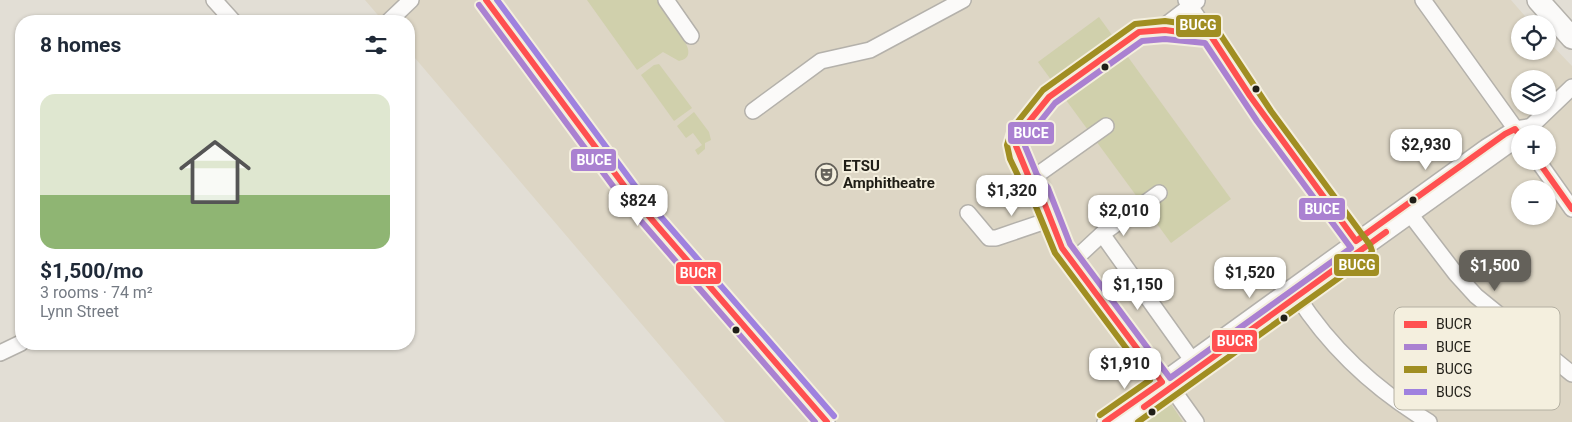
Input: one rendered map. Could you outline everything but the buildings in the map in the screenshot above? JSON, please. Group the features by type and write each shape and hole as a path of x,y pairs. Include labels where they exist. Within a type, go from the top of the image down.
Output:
{"highway":[{"path":"1538,0 1572,38"}],"street":[{"path":"214,0 227,15"},
{"path":"396,15 411,0"},
{"path":"486,0 634,199 827,422"},
{"path":"666,0 691,36"},
{"path":"753,112 821,61 870,50 963,0"},
{"path":"1423,0 1516,125"},
{"path":"1165,30 1167,24 1192,2 1209,33 1250,96 1355,240"},
{"path":"1196,422 1176,394 1165,386 1062,248 1040,192 1030,180 1018,155 1016,146 1019,134 1049,97 1139,32 1165,30 1201,35 1209,33"},
{"path":"1529,125 1572,87"},
{"path":"1030,180 1106,126"},
{"path":"1123,422 1192,360 1486,146 1511,136"},
{"path":"1105,422 1165,386 1297,296 1355,240 1410,214 1511,139"},
{"path":"1544,170 1572,209"},
{"path":"1073,261 1105,239 1159,193"},
{"path":"968,213 989,238 996,238 1042,222 1052,222"},
{"path":"1410,214 1456,274 1476,296 1490,307"},
{"path":"1105,239 1192,360"},
{"path":"1297,296 1323,333 1361,373 1394,399"},
{"path":"0,352 15,346"},
{"path":"1560,364 1572,374"},
{"path":"1165,386 1169,398 1186,422"},
{"path":"1410,410 1430,422"}],"shaded area":[{"path":"365,0 1511,0 1524,15 1511,15 1511,60 1556,60 1556,49 1572,66 1572,422 725,422 415,58 415,15 378,15"}],"green space":[{"path":"587,0 659,0 683,33 682,37 688,51 687,57 679,61 663,52 637,70"},
{"path":"1099,17 1231,199 1171,243 1038,62"},
{"path":"659,64 692,108 674,121 641,75 654,65"},
{"path":"694,112 709,132 711,140 705,143 705,149 698,155 695,150 702,145 693,133 686,138 677,126"},
{"path":"1171,404 1183,422 1146,422"}],"transit line":[{"name":"BUCR","path":"486,0 634,199 827,422"},
{"name":"BUCS","path":"497,0 641,194 834,416"},
{"name":"BUCE","path":"479,5 627,205 815,422"},
{"name":"BUCG","path":"1100,415 1150,380 1055,253 1032,197 1022,184 1010,159 1007,145 1012,129 1043,90 1135,24 1165,21 1201,26 1211,24 1216,28 1271,111 1370,245 1372,251 1368,257 1138,422"},
{"name":"BUCR","path":"1105,422 1162,382 1062,248 1040,192 1030,180 1016,146 1019,134 1049,97 1139,32 1165,30 1201,35 1209,33 1250,96 1356,241 1511,131"},
{"name":"BUCE","path":"1165,39 1205,43 1257,121 1351,248 1170,378 1070,244 1048,188 1037,175 1025,146 1027,138 1055,103 1142,41 1165,39"},
{"name":"BUCR","path":"1544,170 1572,209"},
{"name":"BUCR","path":"1144,407 1386,232"}],"place":[{"name":"ETSU Amphitheatre","path":"827,175"}]}
